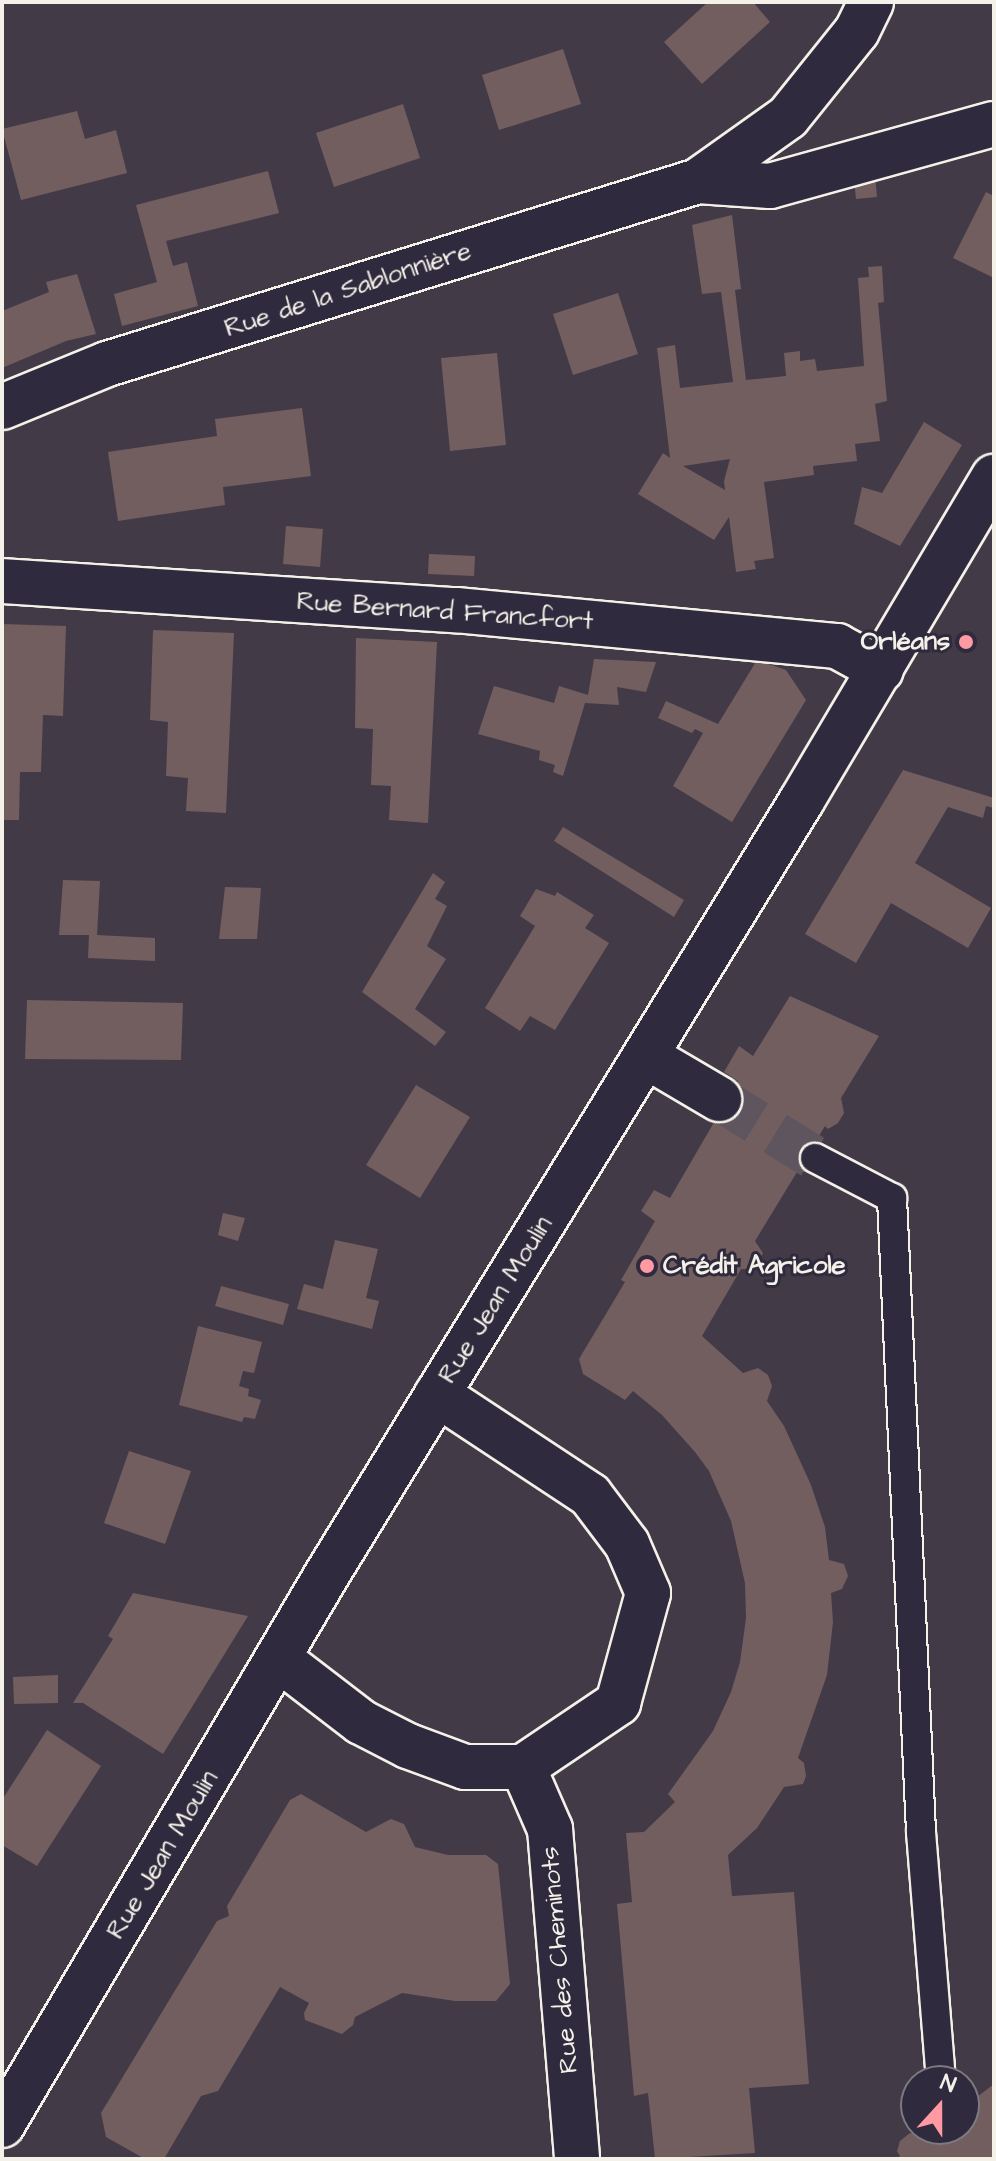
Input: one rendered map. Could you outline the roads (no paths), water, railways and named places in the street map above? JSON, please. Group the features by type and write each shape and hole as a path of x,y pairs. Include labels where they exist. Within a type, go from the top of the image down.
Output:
{"street":[{"name":"Rue de la Sablonnière","path":"2,407 107,364 698,181 788,117 857,31 871,2"},
{"name":"Rue de la Sablonnière","path":"698,181 770,186 994,124"},
{"name":"Rue Jean Moulin","path":"2,2125 437,1394 881,670 994,477"},
{"name":"Rue Bernard Francfort","path":"2,581 456,610 837,646 881,670"},
{"path":"646,1056 719,1099"},
{"path":"279,1659 361,1722 408,1746 465,1767 523,1767 618,1703 648,1593 627,1544 590,1495 437,1394"},
{"name":"Rue des Cheminots","path":"523,1767 550,1829 577,2159"}],"lane":[{"path":"815,1158 892,1198 921,1832 940,2065"}],"tunnel":[{"path":"719,1099 815,1158"}],"place":[{"name":"Orléans","path":"966,642"},
{"name":"Crédit Agricole","path":"647,1266"}]}
